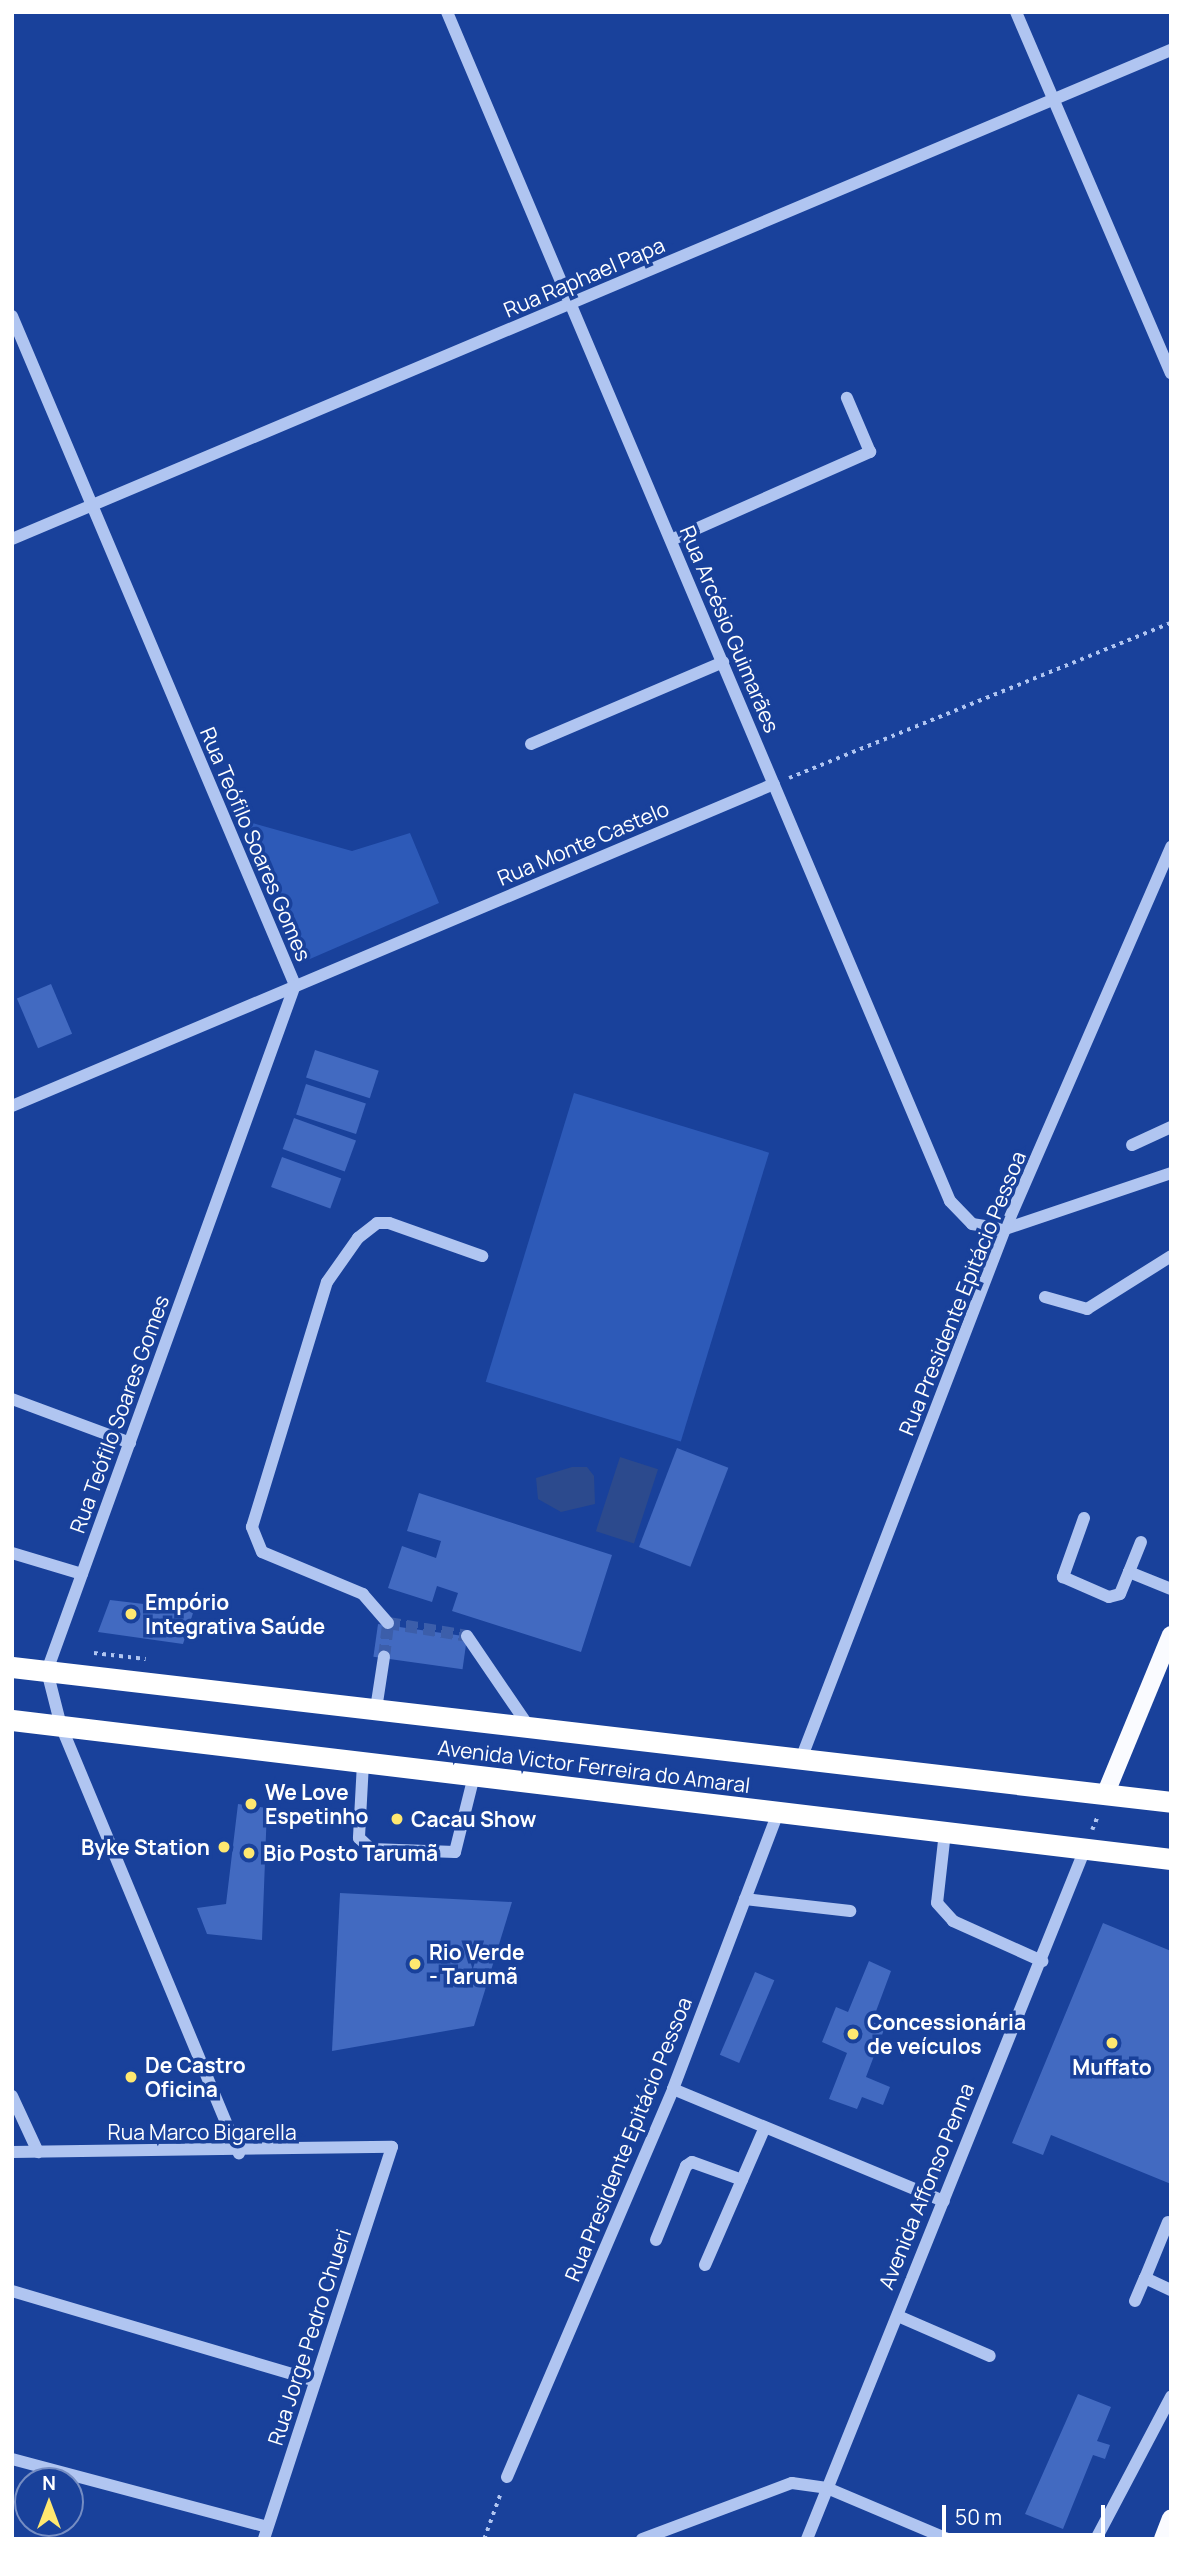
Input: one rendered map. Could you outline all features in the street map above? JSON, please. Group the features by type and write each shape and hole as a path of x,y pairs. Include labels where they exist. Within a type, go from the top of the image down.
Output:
{"highway":[{"name":"Avenida Victor Ferreira do Amaral","path":"12,1667 1171,1802"},
{"name":"Avenida Victor Ferreira do Amaral","path":"12,1720 1171,1859"}],"main road":[{"path":"1105,1795 1171,1635"},
{"path":"1163,2539 1171,2518"}],"street":[{"name":"Rua Arcésio Guimarães","path":"447,12 950,1201 972,1224 1006,1230"},
{"path":"1016,12 1171,373"},
{"name":"Rua Raphael Papa","path":"12,539 1171,50"},
{"name":"Rua Teófilo Soares Gomes","path":"12,316 295,985 47,1671"},
{"path":"671,540 870,452 847,398"},
{"path":"531,744 723,662"},
{"name":"Rua Monte Castelo","path":"12,1106 774,784"},
{"name":"Rua Presidente Epitácio Pessoa","path":"801,1759 1006,1230 1171,847"},
{"path":"1132,1144 1171,1127"},
{"path":"1006,1230 1171,1172"},
{"path":"388,1623 363,1594 261,1552 252,1527 327,1282 358,1238 377,1223 389,1223 482,1256"},
{"path":"1045,1297 1087,1309 1171,1256"},
{"path":"12,1399 130,1443"},
{"path":"1084,1518 1063,1577 1109,1597 1119,1594 1141,1542"},
{"path":"12,1553 82,1574"},
{"path":"1129,1572 1171,1589"},
{"path":"467,1636 529,1727"},
{"path":"376,1709 384,1657"},
{"path":"47,1671 61,1726 239,2153"},
{"path":"363,1763 359,1838 371,1849 455,1852 474,1776"},
{"name":"Rua Presidente Epitácio Pessoa","path":"507,2477 673,2089 778,1812"},
{"path":"945,1832 937,1903 953,1921 1042,1961"},
{"name":"Avenida Affonso Penna","path":"807,2539 1085,1849"},
{"path":"745,1899 850,1911"},
{"path":"673,2089 944,2201"},
{"path":"12,2096 38,2152"},
{"path":"705,2265 765,2127"},
{"name":"Rua Marco Bigarella","path":"12,2152 239,2153 392,2147"},
{"name":"Rua Jorge Pedro Chueri","path":"265,2533 392,2147"},
{"path":"656,2240 686,2166 692,2162 742,2180"},
{"path":"1135,2301 1168,2222"},
{"path":"1145,2278 1171,2290"},
{"path":"12,2291 315,2381"},
{"path":"898,2316 990,2356"},
{"path":"1096,2539 1171,2397"},
{"path":"12,2459 265,2533"},
{"path":"642,2539 768,2489 792,2483 827,2488 948,2539"}],"path":[{"path":"774,784 1171,623"},
{"path":"1085,1849 1105,1795"},
{"path":"484,2539 507,2477"}],"shaded area":[{"path":"242,820 352,851 410,833 439,903 303,962"},
{"path":"574,1093 769,1153 681,1441 486,1382"},
{"path":"620,1457 658,1469 634,1544 596,1531"},
{"path":"572,1467 587,1467 594,1476 595,1504 561,1512 538,1499 536,1478"}],"building":[{"path":"51,984 72,1034 38,1048 17,998"},
{"path":"315,1050 379,1071 370,1098 306,1078"},
{"path":"306,1084 366,1103 356,1134 296,1114"},
{"path":"294,1118 356,1141 345,1172 283,1149"},
{"path":"282,1157 341,1179 330,1209 271,1187"},
{"path":"677,1448 728,1468 690,1567 639,1547"},
{"path":"419,1493 612,1555 581,1652 452,1611 458,1593 437,1586 432,1602 388,1588 402,1546 436,1558 441,1541 407,1531"},
{"path":"110,1600 194,1610 183,1644 98,1632"},
{"path":"378,1624 467,1637 463,1669 373,1657"},
{"name":"Bio Posto Tarumã","path":"238,1804 267,1808 262,1940 207,1934 197,1908 226,1904"},
{"name":"Rio Verde - Tarumã","path":"340,1893 512,1902 474,2026 332,2051"},
{"name":"Muffato","path":"1103,1923 1171,1951 1171,2184 1051,2135 1043,2155 1012,2143"},
{"name":"Concessionária de veículos","path":"869,1961 891,1971 872,2022 885,2027 866,2077 890,2087 883,2105 862,2097 857,2109 829,2099 847,2053 822,2042 836,2007 848,2012"},
{"path":"755,1972 774,1980 739,2063 720,2055"},
{"path":"1078,2394 1111,2407 1097,2441 1110,2445 1105,2459 1093,2455 1063,2529 1025,2514"}],"tunnel":[{"path":"384,1657 388,1623 467,1636"}],"place":[{"name":"Empório Integrativa Saúde","path":"131,1614"},
{"name":"We Love Espetinho","path":"251,1804"},
{"name":"Cacau Show","path":"397,1819"},
{"name":"Byke Station","path":"224,1847"},
{"name":"Bio Posto Tarumã","path":"249,1853"},
{"name":"Rio Verde - Tarumã","path":"415,1964"},
{"name":"Concessionária de veículos","path":"853,2034"},
{"name":"Muffato","path":"1112,2043"},
{"name":"De Castro Oficina","path":"131,2077"}]}
